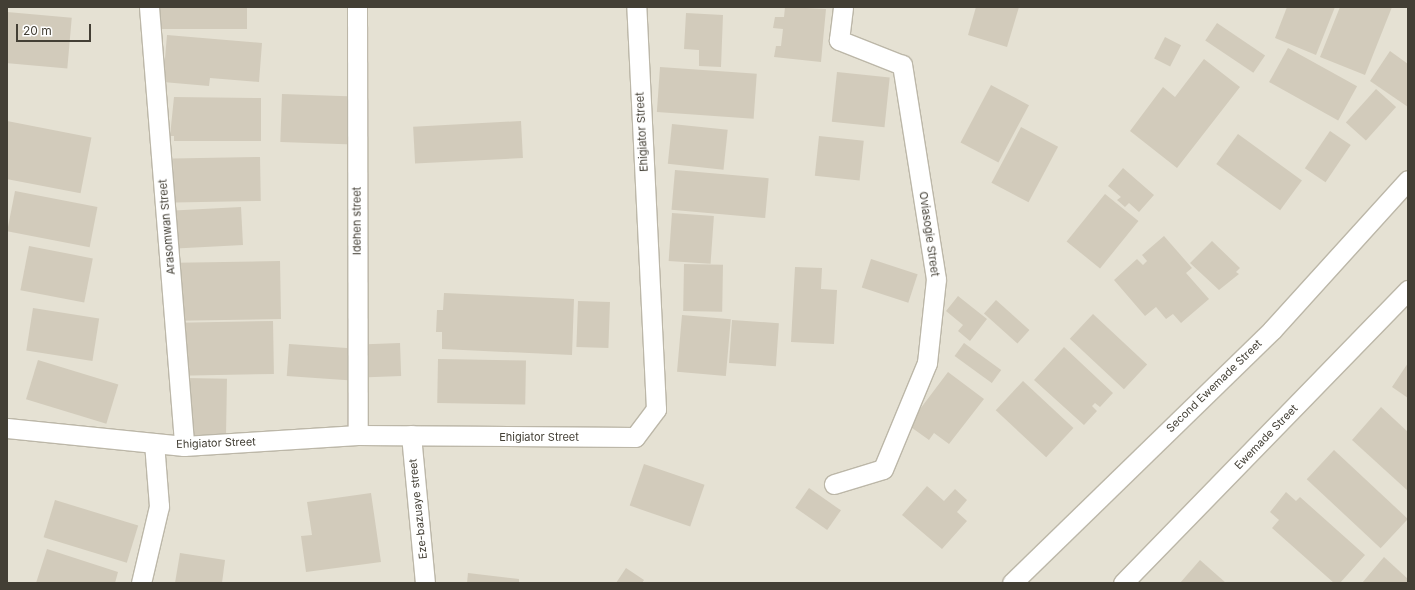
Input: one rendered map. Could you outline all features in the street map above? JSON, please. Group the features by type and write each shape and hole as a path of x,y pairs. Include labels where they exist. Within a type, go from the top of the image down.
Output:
{"street":[{"name":"Arasomwan Street","path":"149,7 184,446"},
{"name":"Idehen street","path":"356,7 358,435"},
{"name":"Ehigiator Street","path":"7,428 184,446 358,435 635,437 656,409 636,7"},
{"name":"Oviasogie Street","path":"834,484 883,469 927,363 936,279 902,65 839,40 843,7"},
{"name":"Second Ewemade Street","path":"1012,583 1272,330 1408,180"},
{"name":"Ewemade Street","path":"1123,583 1408,290"},
{"name":"Eze-bazuaye street","path":"410,435 425,583"},
{"path":"141,583 159,506 154,443"}],"shaded area":[{"path":"7,7 1408,7 1408,583 7,583"}],"building":[{"path":"159,7 247,7 247,29 159,29"},
{"path":"785,7 826,9 821,62 774,57 776,46 781,46 783,29 773,28 775,17 784,17"},
{"path":"976,7 1019,7 1007,47 968,35"},
{"path":"1287,7 1335,7 1316,55 1275,38"},
{"path":"1340,7 1392,7 1365,75 1320,57"},
{"path":"7,12 72,18 67,68 7,63"},
{"path":"686,13 723,15 721,67 699,66 699,50 684,49"},
{"path":"1217,23 1265,55 1253,73 1205,40"},
{"path":"167,35 262,43 259,82 210,78 209,86 163,82"},
{"path":"1165,37 1181,45 1170,67 1154,58"},
{"path":"1288,48 1357,86 1338,120 1269,82"},
{"path":"1390,51 1408,64 1408,107 1370,81"},
{"path":"1204,59 1240,87 1177,168 1130,131 1163,87 1175,97"},
{"path":"660,67 757,74 754,119 657,112"},
{"path":"837,72 890,78 884,127 832,122"},
{"path":"991,85 1029,105 998,163 960,142"},
{"path":"1376,89 1396,107 1366,141 1346,122"},
{"path":"282,94 355,97 353,145 280,142"},
{"path":"174,97 261,98 261,141 174,141 174,136 170,136"},
{"path":"7,121 91,137 81,193 7,179"},
{"path":"521,121 523,158 415,164 413,127"},
{"path":"672,124 728,130 724,170 668,164"},
{"path":"1021,127 1058,147 1029,202 991,183"},
{"path":"1330,131 1351,145 1326,182 1305,168"},
{"path":"1238,134 1302,180 1280,210 1216,164"},
{"path":"819,136 864,141 860,180 815,176"},
{"path":"260,157 261,201 174,203 173,159"},
{"path":"1123,168 1154,195 1139,212 1129,203 1125,207 1117,200 1121,197 1108,186"},
{"path":"675,170 769,178 765,218 672,210"},
{"path":"15,191 97,207 90,247 7,231"},
{"path":"1105,194 1138,221 1100,268 1067,241"},
{"path":"241,207 243,245 176,248 174,211"},
{"path":"672,213 714,216 711,264 669,261"},
{"path":"1164,236 1192,268 1186,273 1209,299 1181,323 1173,314 1166,319 1156,307 1145,316 1114,280 1137,259 1143,265 1147,261 1142,255"},
{"path":"1212,241 1240,268 1236,272 1239,274 1219,290 1190,263"},
{"path":"29,246 93,258 84,303 20,290"},
{"path":"871,259 918,274 908,303 862,288"},
{"path":"280,261 281,319 178,321 177,263"},
{"path":"684,264 723,265 722,312 683,311"},
{"path":"795,267 822,268 821,289 837,290 834,344 791,342"},
{"path":"444,293 574,299 572,355 442,349 442,332 436,332 437,310 443,310"},
{"path":"958,296 987,319 970,341 958,331 963,325 946,311"},
{"path":"996,300 1029,330 1017,343 984,313"},
{"path":"578,301 610,302 608,348 576,347"},
{"path":"33,308 99,318 92,361 26,350"},
{"path":"1093,314 1147,364 1124,389 1070,339"},
{"path":"682,315 731,319 726,376 677,372"},
{"path":"732,320 779,323 776,366 729,363"},
{"path":"273,321 274,374 180,376 179,323"},
{"path":"400,343 401,376 361,377 360,344"},
{"path":"964,343 1001,370 992,383 955,356"},
{"path":"289,344 354,349 352,380 287,376"},
{"path":"1064,347 1113,393 1100,407 1095,403 1092,406 1097,411 1084,425 1034,380"},
{"path":"438,359 526,361 525,405 437,403"},
{"path":"38,360 118,385 106,424 26,399"},
{"path":"1408,363 1408,398 1392,387"},
{"path":"948,372 984,399 949,444 934,433 929,440 908,425"},
{"path":"185,378 227,379 226,437 184,436"},
{"path":"1023,381 1073,428 1046,457 996,410"},
{"path":"1381,407 1408,432 1408,491 1352,440"},
{"path":"1334,450 1408,519 1381,548 1307,479"},
{"path":"644,464 705,485 690,526 630,506"},
{"path":"927,486 944,501 955,489 967,500 957,512 967,521 942,549 902,515"},
{"path":"809,488 841,510 827,530 795,508"},
{"path":"1286,492 1296,501 1300,497 1365,555 1340,583 1334,583 1272,528 1279,520 1270,512"},
{"path":"371,493 381,562 306,572 301,536 312,535 307,502"},
{"path":"55,500 138,525 127,563 44,537"},
{"path":"47,549 118,572 115,583 36,583"},
{"path":"180,553 225,560 222,583 175,583"},
{"path":"1384,557 1408,579 1408,583 1362,583"},
{"path":"1200,560 1226,583 1180,583"},
{"path":"626,568 644,580 642,583 616,583"},
{"path":"468,573 519,579 519,583 467,583"}]}
